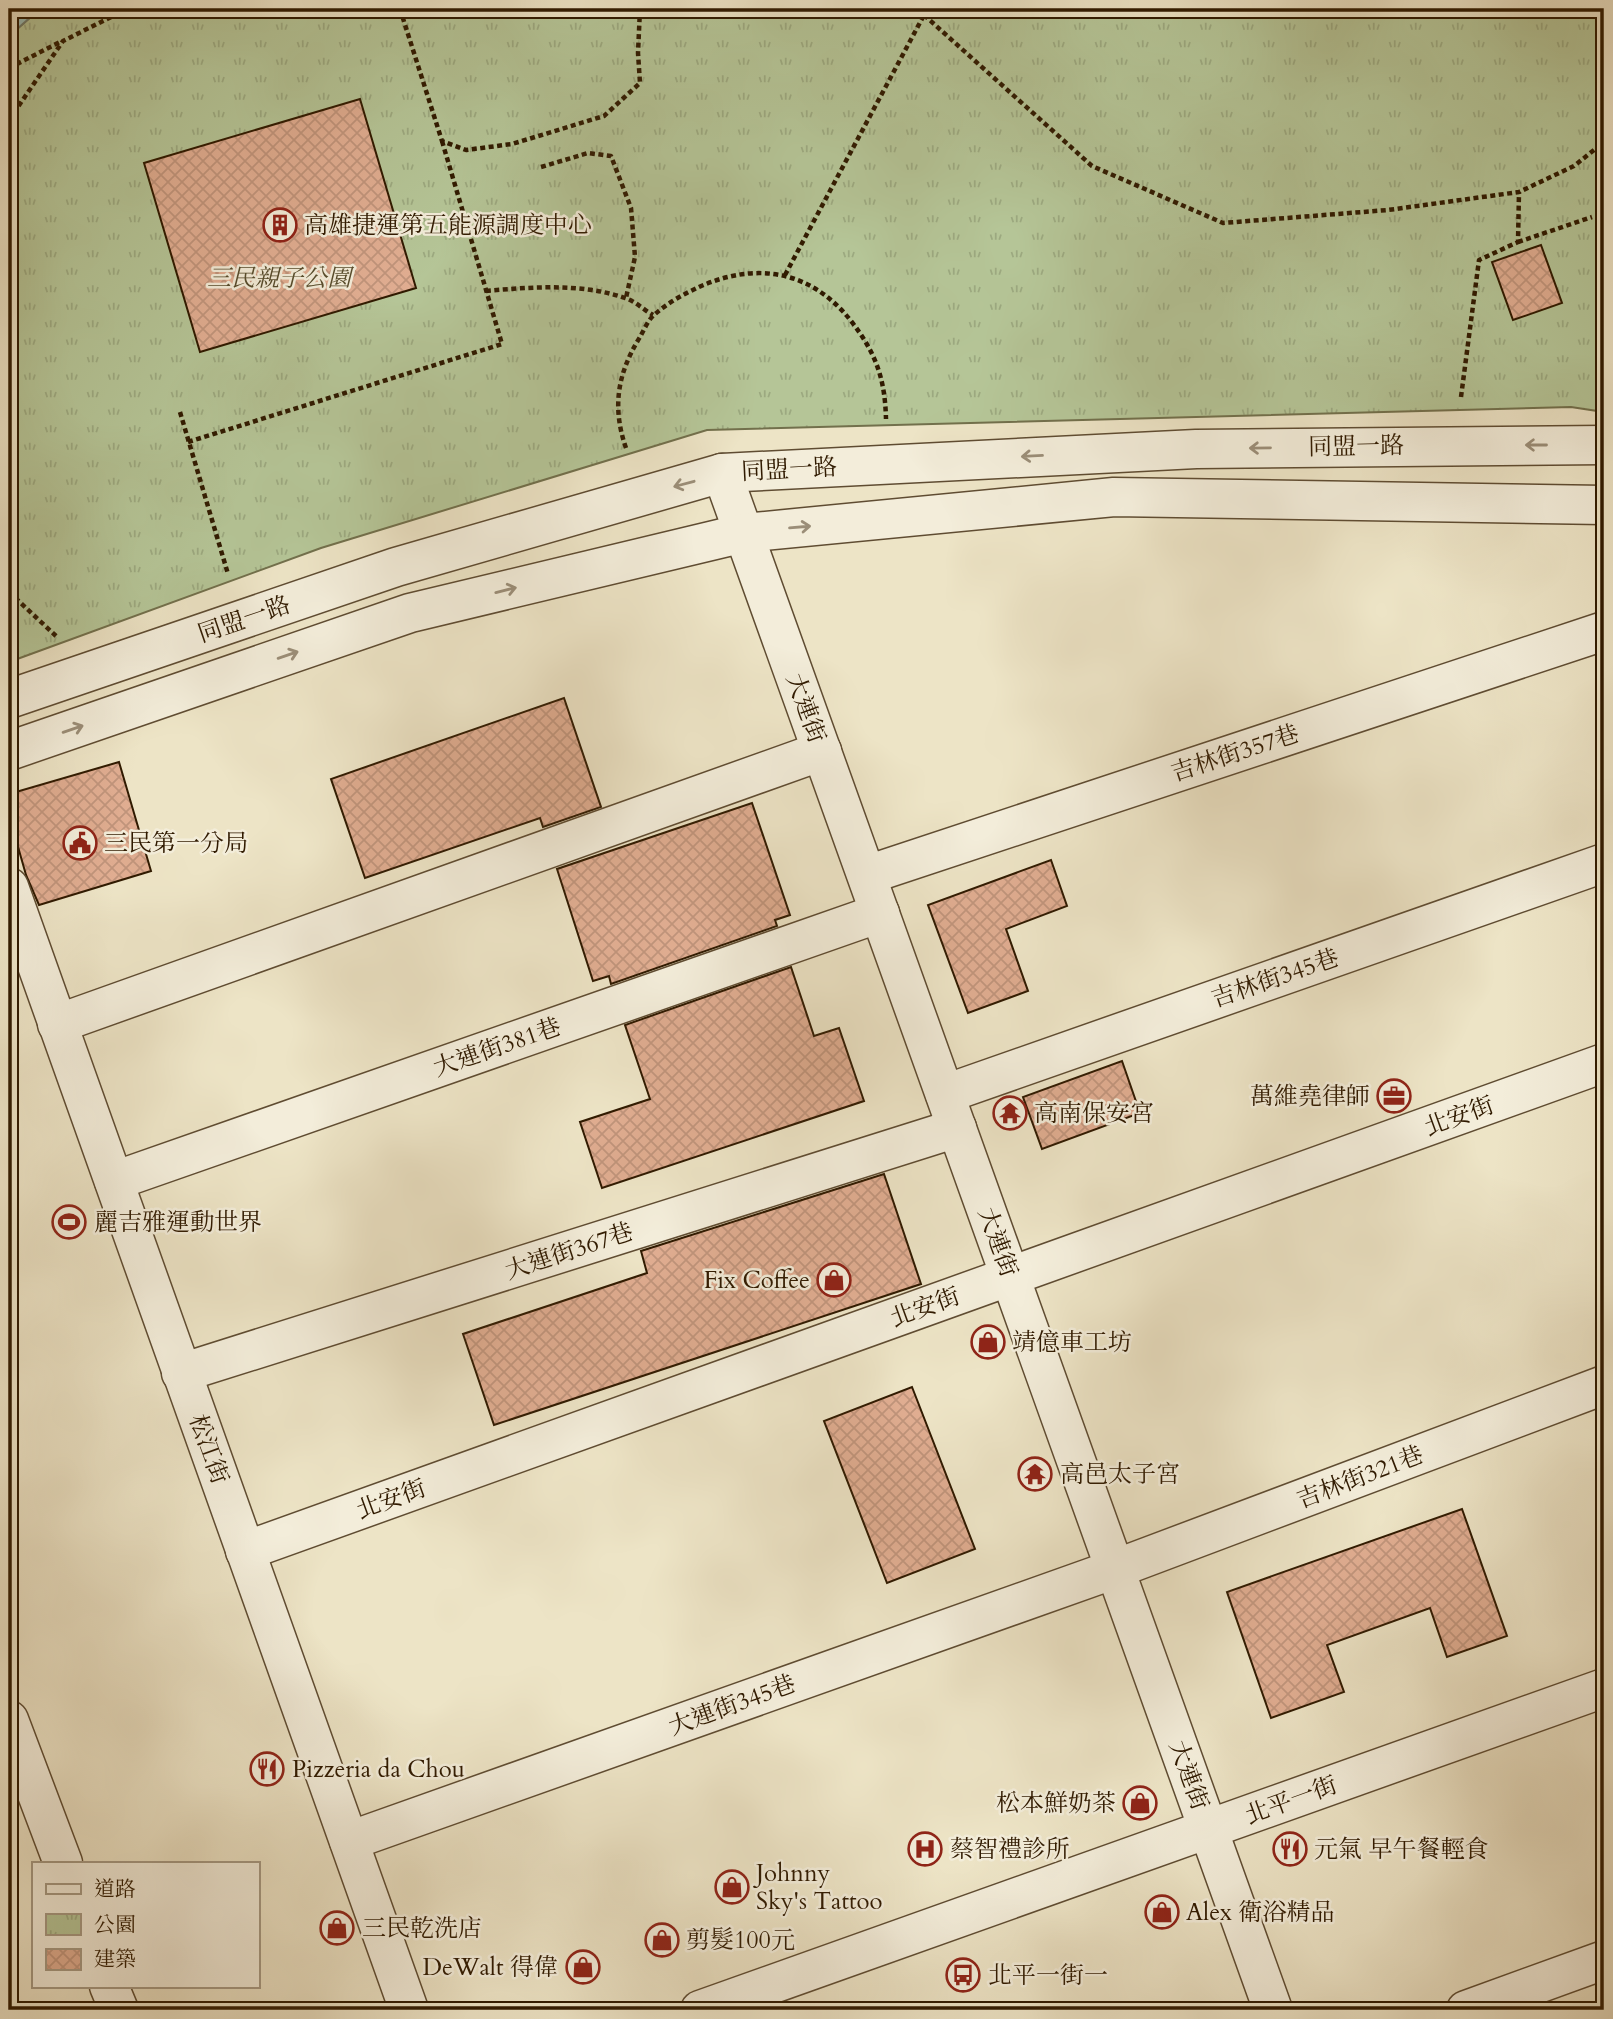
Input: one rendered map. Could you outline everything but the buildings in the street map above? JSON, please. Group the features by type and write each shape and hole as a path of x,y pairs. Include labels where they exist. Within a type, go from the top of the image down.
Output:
{"street":[{"name":"同盟一路","path":"9,699 396,568 722,473 1196,449 1604,445"},
{"name":"大連街","path":"722,473 1273,2010"},
{"name":"同盟一路","path":"9,751 410,613 744,533 1114,497 1604,505"},
{"name":"吉林街357巷","path":"867,876 1604,631"},
{"path":"57,1024 822,751"},
{"name":"吉林街345巷","path":"951,1111 1604,863"},
{"name":"松江街","path":"9,887 409,2010"},
{"name":"大連街381巷","path":"114,1181 880,913"},
{"name":"北安街","path":"246,1551 1604,1063"},
{"name":"大連街367巷","path":"181,1373 951,1111"},
{"name":"吉林街321巷","path":"1115,1569 1604,1385"},
{"name":"大連街345巷","path":"349,1841 1115,1569"},
{"name":"北平一街","path":"700,2010 1604,1688"},
{"path":"9,1720 63,1862"},
{"path":"1466,2010 1604,1960"},
{"path":"110,1988 118,2010"}],"path":[{"path":"9,68 127,9"},
{"path":"289,9 308,13 323,9"},
{"path":"188,442 502,344 400,9"},
{"path":"442,141 466,150 501,145 604,116 640,83 640,9"},
{"path":"785,275 924,15 930,9"},
{"path":"924,15 1092,166 1223,223 1388,210 1519,192 1574,166 1604,142"},
{"path":"9,120 63,41"},
{"path":"541,167 588,153 611,156 631,208 635,257 626,298"},
{"path":"1518,242 1519,192"},
{"path":"1461,397 1479,260 1518,242 1592,217"},
{"path":"626,449 618,425 619,387 631,352 653,316 684,293 712,281 751,272 785,275 816,288 840,307 863,336 876,360 885,391 886,419"},
{"path":"486,291 539,287 574,288 626,298 653,316"},
{"path":"180,412 228,574"},
{"path":"9,593 56,636"}],"green space":[{"name":"三民親子公園","path":"40,9 1604,9 1604,412 1571,407 707,430 321,548 9,662 9,36"}],"water":[{"path":"9,9 40,9 9,36"}],"place":[{"name":"高雄捷運第五能源調度中心","path":"280,225"},
{"name":"三民第一分局","path":"80,843"},
{"name":"萬維堯律師","path":"1394,1096"},
{"name":"高南保安宮","path":"1010,1113"},
{"name":"麗吉雅運動世界","path":"69,1222"},
{"name":"Fix Coffee","path":"834,1280"},
{"name":"靖億車工坊","path":"988,1342"},
{"name":"高邑太子宮","path":"1035,1474"},
{"name":"Pizzeria da Chou","path":"267,1769"},
{"name":"松本鮮奶茶","path":"1140,1803"},
{"name":"蔡智禮診所","path":"925,1849"},
{"name":"元氣 早午餐輕食","path":"1290,1849"},
{"name":"Johnny Sky's Tattoo","path":"732,1887"},
{"name":"Alex 衛浴精品","path":"1162,1912"},
{"name":"三民乾洗店","path":"337,1928"},
{"name":"剪髮100元","path":"662,1940"},
{"name":"DeWalt 得偉","path":"583,1967"},
{"name":"北平一街一","path":"963,1975"}]}
